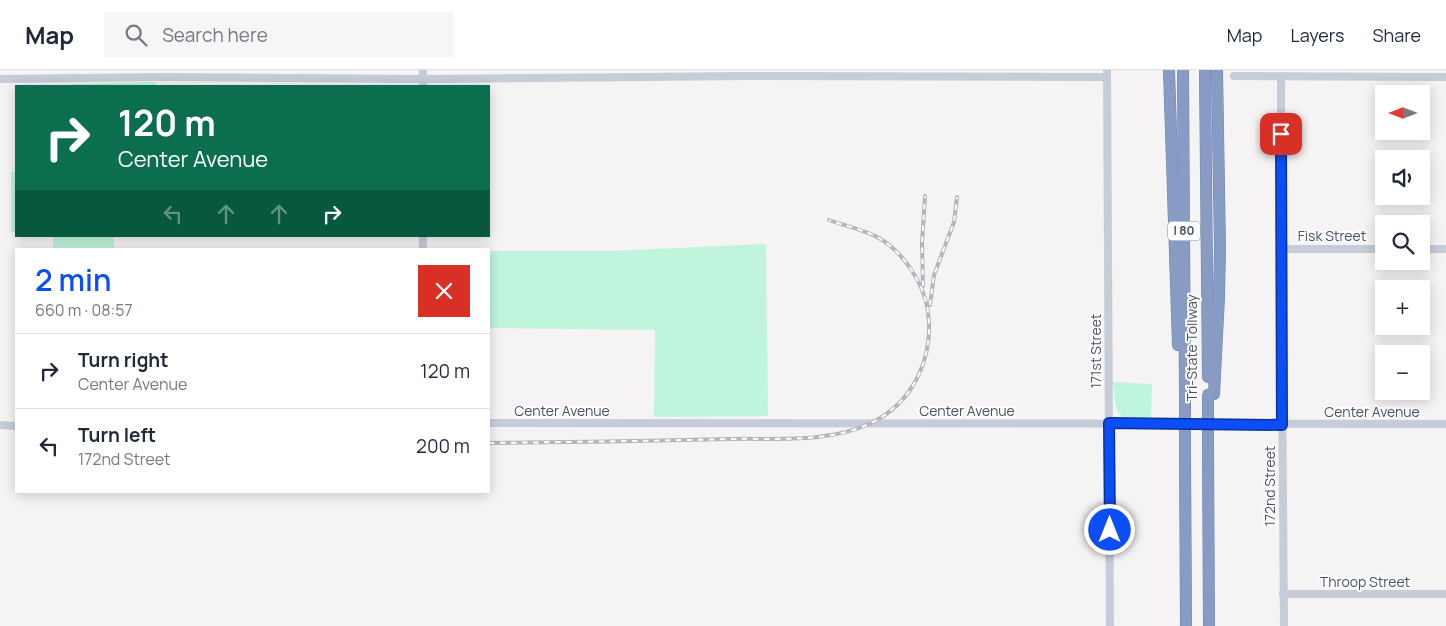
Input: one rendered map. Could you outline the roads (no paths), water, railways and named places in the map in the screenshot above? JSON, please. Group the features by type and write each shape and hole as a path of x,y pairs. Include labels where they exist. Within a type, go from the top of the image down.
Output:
{"highway":[{"path":"1169,70 1176,316 1178,353 1185,393"},
{"name":"Tri-State Tollway","path":"1183,70 1186,626"},
{"name":"Tri-State Tollway","path":"1205,70 1210,394 1208,448 1209,626"},
{"path":"1210,394 1220,297 1217,70"},
{"path":"1218,138 1220,129 1221,70"}],"street":[{"path":"423,70 423,83"},
{"path":"0,79 80,74 251,73 423,83 749,76 1107,73"},
{"name":"171st Street","path":"1107,73 1110,626"},
{"path":"1234,76 1446,77"},
{"name":"172nd Street","path":"1281,76 1284,626"},
{"name":"Fisk Street","path":"1281,248 1375,249"},
{"path":"1430,249 1446,249"},
{"name":"Center Avenue","path":"490,423 1446,424"},
{"path":"0,424 15,426"},
{"name":"Throop Street","path":"1284,594 1446,594"}],"railway":[{"path":"923,286 922,243 925,196"},
{"path":"930,305 934,275 954,222 957,197"},
{"path":"490,443 819,437 853,430 869,424 884,415 898,405 909,392 924,362 928,346 929,329 926,301 911,270 888,244 868,233 829,220"}]}
